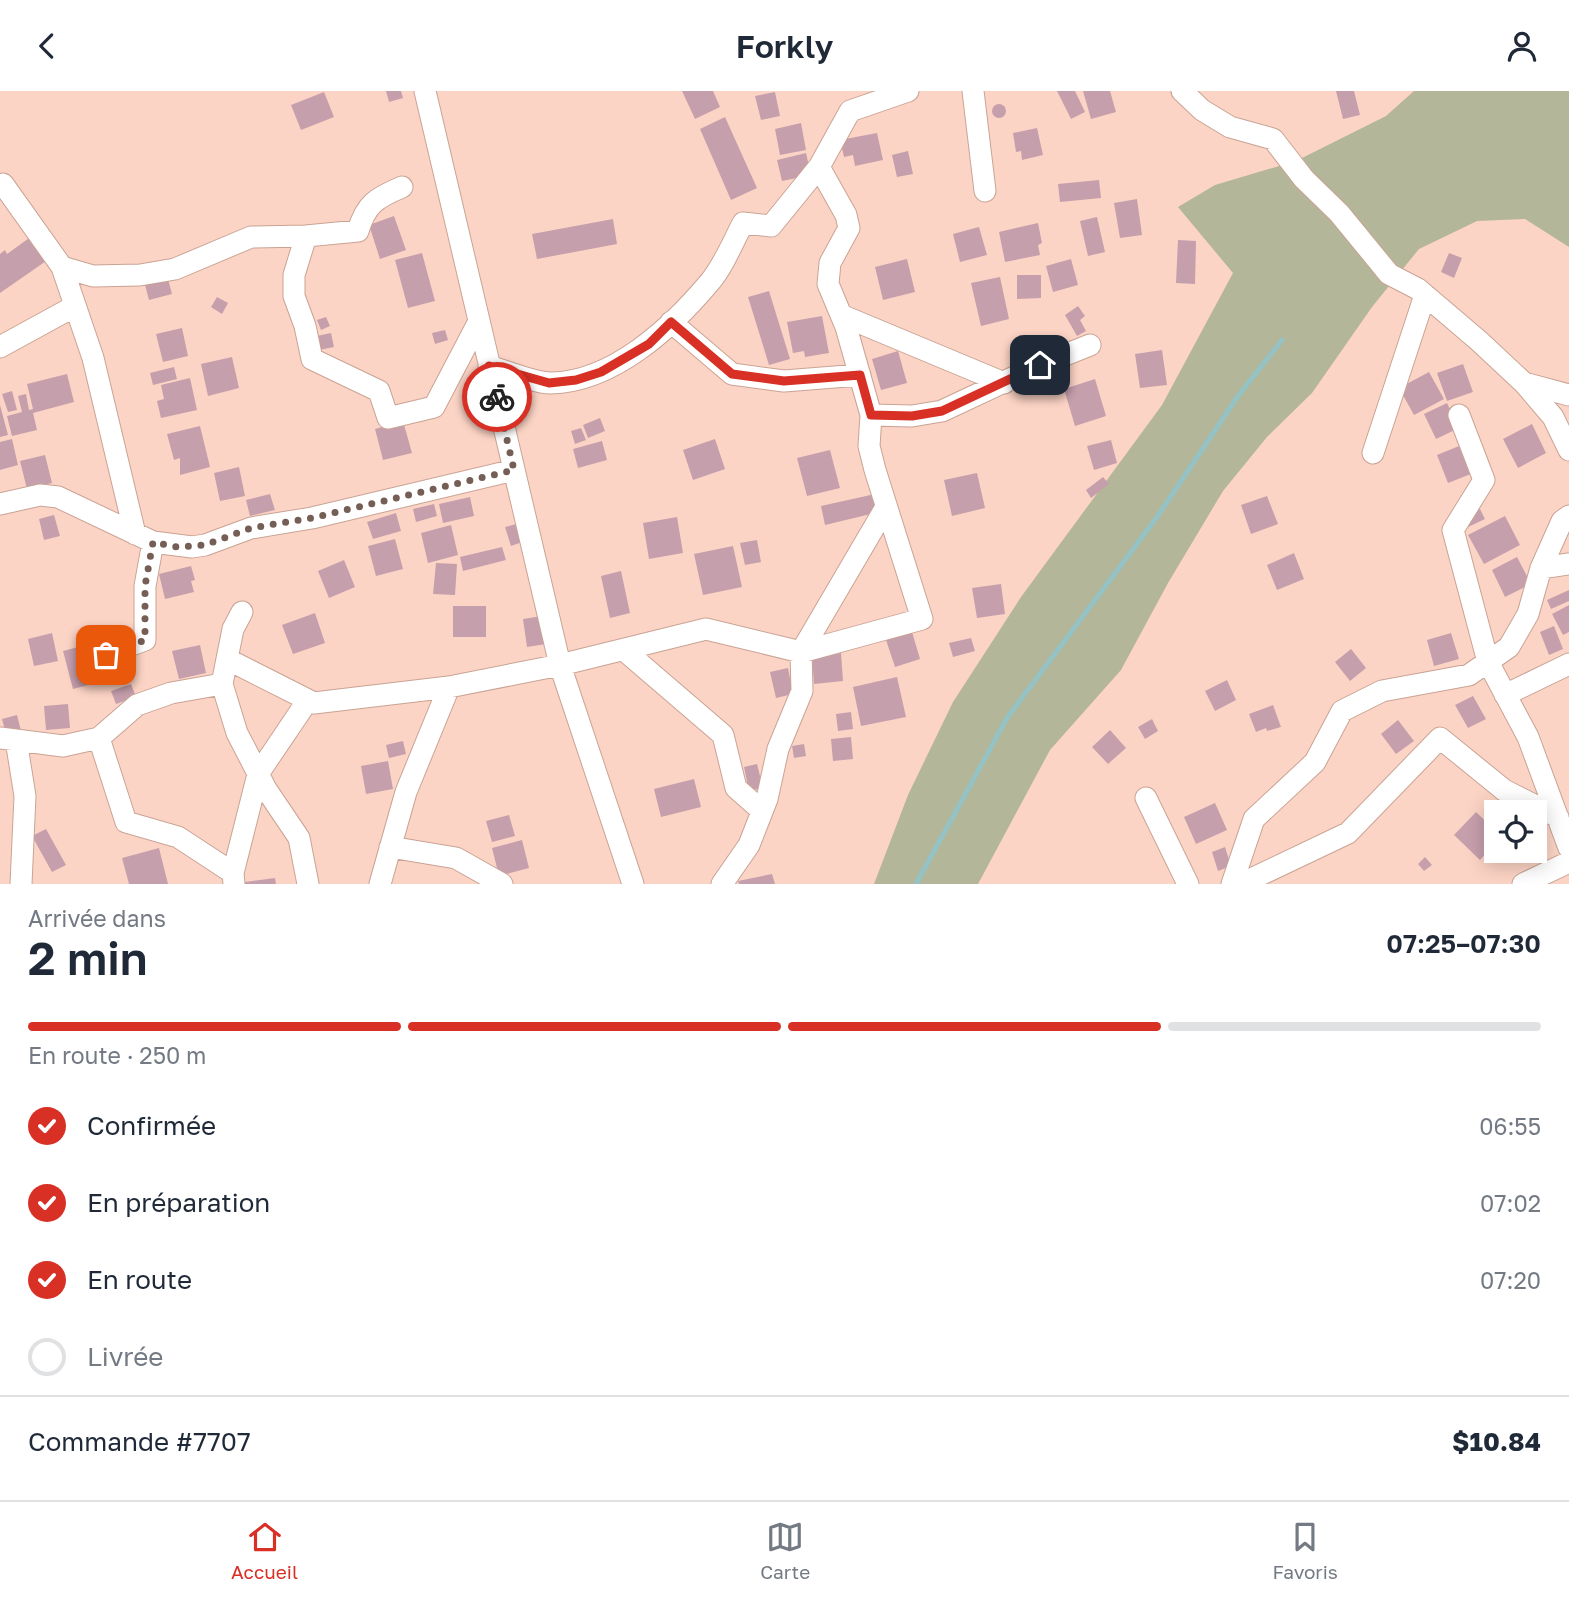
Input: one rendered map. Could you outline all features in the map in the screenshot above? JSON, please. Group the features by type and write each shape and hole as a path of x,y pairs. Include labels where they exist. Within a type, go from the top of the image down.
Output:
{"street":[{"path":"425,91 560,666 633,884"},
{"path":"489,366 549,383 576,380 601,372 649,344 710,282 743,223 771,226 818,167 850,111 908,91"},
{"path":"973,91 985,191"},
{"path":"1182,91 1202,110 1230,127 1273,139 1304,179 1339,213 1389,274 1425,295 1524,383 1553,417 1569,450"},
{"path":"228,659 314,703 449,687 560,666 706,629 801,652 922,619 869,446 871,415 860,375 828,284 830,263 849,228 846,215 818,167"},
{"path":"3,184 62,267 93,358 144,538 145,640 106,655"},
{"path":"62,267 93,276 140,275 176,269 251,237 358,231 363,212 382,196 402,187"},
{"path":"306,236 294,275 294,296 305,326 312,359 379,391 388,418 434,407 479,321"},
{"path":"1373,453 1425,295"},
{"path":"0,347 75,306"},
{"path":"841,315 1004,383"},
{"path":"671,322 732,374 784,381 860,375"},
{"path":"871,415 912,416 942,411 1090,345"},
{"path":"1524,383 1569,395"},
{"path":"1459,415 1484,479 1453,530 1488,662 1528,737 1569,848"},
{"path":"0,504 40,495 58,497 144,538 177,547 205,545 251,528 312,518 514,470"},
{"path":"722,884 749,845 762,811 778,749 802,691 801,652 887,507"},
{"path":"1232,884 1254,819 1315,762 1342,711 1382,691 1469,675 1508,647 1528,614 1541,568 1562,521 1569,516"},
{"path":"1541,568 1569,564"},
{"path":"242,612 233,629 222,684 237,733 258,774 299,838 308,884"},
{"path":"624,650 723,736 736,788 762,811"},
{"path":"1506,695 1569,664"},
{"path":"21,884 25,796 8,739 63,746 99,738 137,705 171,693 222,684"},
{"path":"380,884 406,792 449,687"},
{"path":"99,738 126,822 178,838 233,878 258,774 308,700"},
{"path":"1241,884 1348,833 1440,738 1504,790 1558,817"},
{"path":"1146,798 1188,884"},
{"path":"390,847 456,858 502,884"},
{"path":"1538,881 1569,862"}],"green space":[{"path":"1414,91 1569,91 1569,247 1525,219 1477,221 1419,249 1372,307 1312,393 1267,437 1223,491 1168,583 1121,670 1050,750 978,884 874,884 908,795 953,702 1021,597 1162,405 1233,273 1178,207 1215,185 1296,161 1386,116"}],"building":[{"path":"386,91 401,91 403,98 389,102"},
{"path":"682,91 713,91 720,107 695,119"},
{"path":"1057,91 1075,91 1085,112 1071,119"},
{"path":"1083,91 1110,91 1116,112 1091,119"},
{"path":"1336,91 1354,91 1360,115 1343,119"},
{"path":"324,92 334,117 301,130 291,105"},
{"path":"775,92 780,116 761,120 755,96"},
{"path":"999,104 1004,106 1004,116 999,118 994,116 992,111 994,106"},
{"path":"725,117 757,188 731,200 700,129"},
{"path":"801,123 806,150 780,155 775,129"},
{"path":"1037,128 1043,155 1022,160 1021,151 1016,152 1013,133"},
{"path":"877,133 883,160 855,166 853,155 844,157 840,140"},
{"path":"908,151 913,174 897,177 892,155"},
{"path":"806,153 811,175 782,181 777,160"},
{"path":"1099,180 1101,198 1060,202 1058,184"},
{"path":"1137,199 1142,235 1120,238 1114,203"},
{"path":"394,216 406,250 380,259 369,225"},
{"path":"1097,217 1105,252 1088,256 1080,221"},
{"path":"613,219 617,244 537,259 532,234"},
{"path":"1038,223 1042,243 1038,245 1040,255 1005,262 999,232"},
{"path":"979,227 987,255 960,262 953,234"},
{"path":"32,236 49,259 0,293 0,254 5,250 7,254"},
{"path":"1178,240 1196,241 1195,284 1176,283"},
{"path":"422,253 435,301 408,308 395,260"},
{"path":"1449,253 1462,258 1454,278 1441,272"},
{"path":"907,259 915,292 883,300 875,267"},
{"path":"1071,259 1078,285 1053,292 1046,266"},
{"path":"167,275 172,294 149,300 144,281"},
{"path":"1017,275 1041,275 1041,298 1017,299"},
{"path":"1000,277 1009,319 981,326 971,283"},
{"path":"769,291 790,359 769,365 748,297"},
{"path":"217,297 228,303 222,314 211,307"},
{"path":"1078,306 1085,316 1080,320 1086,331 1077,336 1065,315"},
{"path":"822,316 829,353 805,357 804,351 793,353 787,322"},
{"path":"326,317 330,326 321,330 317,320"},
{"path":"182,328 188,356 163,362 156,334"},
{"path":"445,330 448,340 435,344 432,333"},
{"path":"331,333 334,347 314,351 312,337"},
{"path":"1162,350 1167,385 1140,388 1135,354"},
{"path":"898,351 907,383 881,390 872,359"},
{"path":"232,357 239,388 208,396 201,364"},
{"path":"1463,364 1473,392 1447,401 1437,373"},
{"path":"174,367 177,379 153,385 150,373"},
{"path":"1429,372 1444,399 1414,415 1399,388"},
{"path":"67,374 74,402 33,413 37,430 12,436 7,416 22,412 18,396 26,394 29,410 33,409 27,384"},
{"path":"190,378 197,410 161,418 157,401 164,399 161,385"},
{"path":"1095,379 1106,416 1075,426 1064,389"},
{"path":"12,391 17,410 8,412 2,394"},
{"path":"1447,403 1459,428 1436,439 1424,414"},
{"path":"0,405 8,435 0,437"},
{"path":"600,418 605,431 588,438 583,425"},
{"path":"403,421 412,453 383,460 375,429"},
{"path":"1532,424 1546,453 1518,468 1503,439"},
{"path":"200,426 210,467 180,475 180,458 174,460 167,434"},
{"path":"581,428 586,440 575,444 571,431"},
{"path":"12,439 18,465 0,470 0,442"},
{"path":"715,439 725,469 693,480 683,450"},
{"path":"1111,440 1117,463 1094,470 1087,446"},
{"path":"602,441 607,460 578,468 573,449"},
{"path":"1464,444 1476,472 1448,483 1437,455"},
{"path":"830,450 840,488 807,496 797,458"},
{"path":"45,455 52,483 27,489 20,461"},
{"path":"239,467 245,496 220,501 214,473"},
{"path":"977,473 985,508 952,516 944,480"},
{"path":"1103,477 1109,484 1091,498 1086,490"},
{"path":"270,494 275,510 250,516 246,500"},
{"path":"875,494 879,512 825,525 821,506"},
{"path":"1267,496 1278,524 1251,534 1241,505"},
{"path":"470,497 474,516 443,523 439,504"},
{"path":"434,504 437,516 416,522 413,509"},
{"path":"1480,509 1485,519 1466,528 1462,518"},
{"path":"396,513 401,531 373,539 367,522"},
{"path":"54,515 60,536 44,540 39,519"},
{"path":"1505,516 1520,545 1484,564 1468,535"},
{"path":"677,517 683,553 649,559 643,523"},
{"path":"520,523 525,541 511,546 505,527"},
{"path":"451,525 458,555 428,563 421,533"},
{"path":"395,539 403,569 376,576 368,546"},
{"path":"757,540 761,562 745,565 740,543"},
{"path":"733,546 742,587 703,595 694,554"},
{"path":"502,547 506,560 463,571 460,557"},
{"path":"1294,553 1304,579 1277,590 1267,565"},
{"path":"1517,557 1531,584 1505,597 1492,570"},
{"path":"344,560 355,587 329,598 318,571"},
{"path":"436,563 457,564 455,595 433,594"},
{"path":"191,566 195,580 191,581 194,592 165,599 159,574"},
{"path":"621,571 630,613 610,618 601,576"},
{"path":"1001,584 1005,614 977,618 972,588"},
{"path":"1569,590 1569,601 1551,609 1547,600"},
{"path":"1569,605 1569,632 1563,635 1552,614"},
{"path":"453,606 486,606 486,637 453,637"},
{"path":"315,613 325,643 293,654 282,625"},
{"path":"542,616 546,644 527,647 523,619"},
{"path":"1554,626 1563,649 1549,655 1540,632"},
{"path":"912,632 920,659 895,667 886,640"},
{"path":"52,633 58,661 34,666 28,639"},
{"path":"1451,633 1459,659 1434,666 1427,640"},
{"path":"971,638 975,651 953,657 949,643"},
{"path":"97,642 107,680 73,689 63,651"},
{"path":"200,645 206,673 179,679 172,651"},
{"path":"1351,649 1366,668 1350,681 1335,662"},
{"path":"841,653 843,681 814,684 812,656"},
{"path":"788,668 793,694 776,698 770,672"},
{"path":"897,677 906,717 861,726 853,687"},
{"path":"1227,680 1236,700 1215,711 1205,691"},
{"path":"131,684 136,697 116,704 111,691"},
{"path":"1473,696 1486,719 1468,728 1455,705"},
{"path":"68,704 70,728 46,730 44,706"},
{"path":"1273,705 1281,727 1256,732 1249,714"},
{"path":"851,712 853,729 838,731 836,714"},
{"path":"17,715 21,731 6,734 2,719"},
{"path":"1152,719 1158,731 1145,739 1138,727"},
{"path":"1398,720 1414,741 1396,754 1381,734"},
{"path":"1110,730 1126,748 1108,764 1092,747"},
{"path":"851,737 853,759 833,761 831,739"},
{"path":"403,741 406,754 389,758 386,745"},
{"path":"804,744 806,756 794,758 792,746"},
{"path":"388,761 393,789 366,794 361,766"},
{"path":"757,764 763,788 749,791 744,767"},
{"path":"694,779 701,807 661,817 654,789"},
{"path":"1215,803 1227,830 1196,844 1184,817"},
{"path":"1476,812 1484,820 1484,856 1480,860 1454,835"},
{"path":"509,815 515,836 492,842 486,821"},
{"path":"46,829 66,865 52,872 32,836"},
{"path":"522,840 529,868 499,876 492,848"},
{"path":"1225,847 1231,866 1218,871 1212,852"},
{"path":"159,848 168,884 129,884 122,858"},
{"path":"1425,857 1432,865 1424,871 1418,864"},
{"path":"772,874 775,884 739,884 738,881"},
{"path":"275,878 276,884 245,884 245,882"}],"waterway":[{"path":"916,884 1007,718 1157,517 1238,396 1282,340"}],"way so far":[{"path":"106,655 145,640 145,586 153,542 177,547 205,545 251,528 312,518 514,470 497,397"}],"route":[{"path":"497,397 489,366 549,383 576,380 601,372 649,344 671,322 732,374 784,381 860,375 871,415 912,416 942,411 1040,365"}]}
